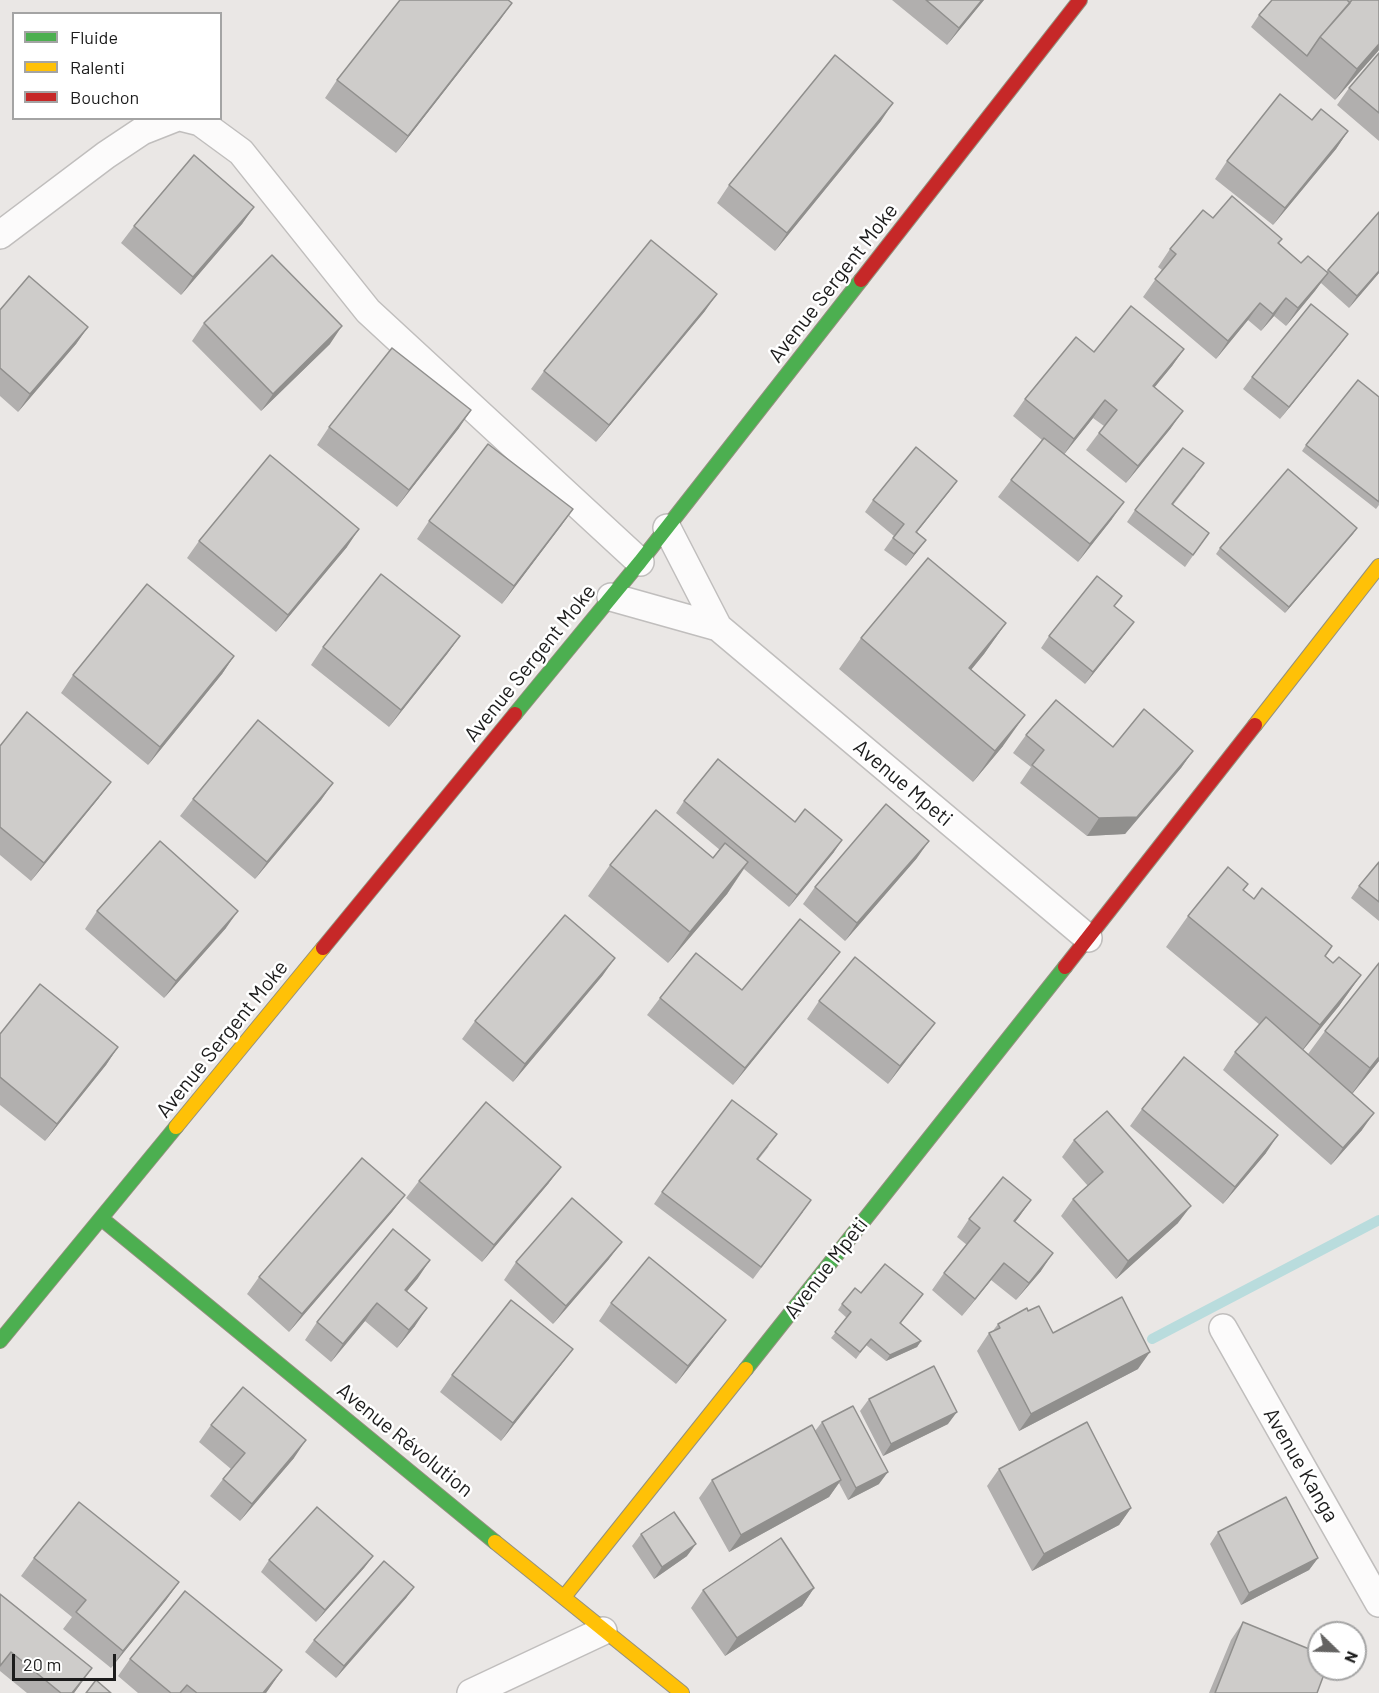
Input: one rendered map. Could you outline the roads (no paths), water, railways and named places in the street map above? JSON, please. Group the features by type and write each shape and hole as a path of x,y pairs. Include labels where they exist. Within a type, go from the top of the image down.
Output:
{"street":[{"name":"Avenue Sergent Moke","path":"0,1341 668,528 1080,0"},
{"path":"0,235 106,155 142,131 170,120"},
{"path":"192,120 200,122 241,152 368,311 640,562"},
{"name":"Avenue Mpeti","path":"668,528 718,627 1088,938"},
{"name":"Avenue Mpeti","path":"564,1597 1088,938 1379,566"},
{"name":"Avenue Mpeti","path":"611,597 718,627"},
{"name":"Avenue Révolution","path":"102,1219 603,1631 682,1693"},
{"name":"Avenue Kanga","path":"1223,1328 1379,1603"},
{"path":"471,1693 603,1631"}],"waterway":[{"path":"1152,1339 1379,1220"}]}
